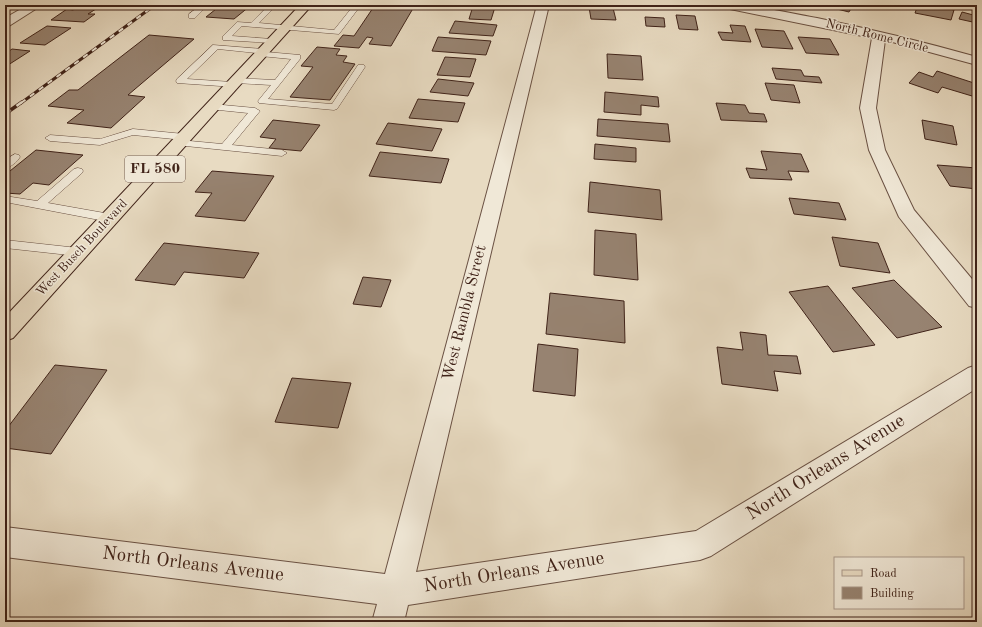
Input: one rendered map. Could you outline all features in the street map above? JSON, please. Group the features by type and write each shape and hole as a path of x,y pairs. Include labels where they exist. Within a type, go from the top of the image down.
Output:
{"main road":[{"name":"West Busch Boulevard","path":"5,332 304,6"}],"street":[{"path":"5,24 36,5"},
{"name":"West Rambla Street","path":"388,622 543,5"},
{"name":"North Rome Circle","path":"730,5 806,18 977,61"},
{"path":"878,35 868,108 877,150 906,213 977,300"},
{"name":"North Orleans Avenue","path":"5,542 396,591 700,545 977,375"}],"lane":[{"path":"192,16 205,5"},
{"path":"252,25 274,5 304,6"},
{"path":"277,83 180,81 240,24 336,32 358,5"},
{"path":"226,38 297,57 262,101 334,107 360,67"},
{"path":"216,47 265,49"},
{"path":"212,107 255,111 225,147"},
{"path":"50,138 100,142 133,132 225,147 282,153"},
{"path":"5,165 15,157"},
{"path":"39,206 78,171"},
{"path":"5,199 110,218"},
{"path":"5,244 78,252"}],"building":[{"path":"81,5 99,7 88,14 95,14 84,22 51,20 67,9 73,10"},
{"path":"221,5 250,6 234,19 206,17"},
{"path":"375,5 415,5 391,46 369,44 373,38 367,37 359,48 334,46 343,35 354,36"},
{"path":"853,5 849,12 825,6"},
{"path":"918,5 928,5 954,10 951,20 915,13"},
{"path":"473,6 495,7 491,20 469,19"},
{"path":"589,7 613,8 616,20 591,19"},
{"path":"962,12 977,16 977,23 959,19"},
{"path":"676,15 695,16 698,30 679,29"},
{"path":"645,17 664,18 665,27 646,26"},
{"path":"455,21 497,25 493,36 449,33"},
{"path":"730,25 745,26 751,42 722,40 718,32 733,33"},
{"path":"47,26 71,28 45,45 20,43"},
{"path":"755,29 784,31 793,49 762,47"},
{"path":"149,35 194,39 128,95 145,97 111,128 67,123 84,110 48,106 69,90 78,90"},
{"path":"438,37 491,41 486,55 432,51"},
{"path":"798,37 830,39 839,55 806,53"},
{"path":"317,47 340,49 336,55 347,56 343,62 355,64 330,100 290,97 313,67 301,66"},
{"path":"12,49 30,51 5,67 5,54"},
{"path":"607,54 641,56 643,80 608,78"},
{"path":"445,57 476,59 470,77 437,75"},
{"path":"772,68 801,70 804,76 819,77 822,83 776,79"},
{"path":"937,71 977,84 977,89 972,96 942,87 938,93 909,83 919,72 933,77"},
{"path":"438,79 474,83 468,96 430,92"},
{"path":"765,83 794,85 800,103 771,100"},
{"path":"605,92 658,97 659,107 641,105 641,115 604,112"},
{"path":"418,99 465,103 458,122 409,118"},
{"path":"716,103 745,105 749,113 764,114 767,122 721,120"},
{"path":"598,119 668,124 670,142 597,136"},
{"path":"273,120 320,125 301,151 269,148 276,139 260,137"},
{"path":"922,120 953,126 957,145 925,139"},
{"path":"388,123 442,129 432,151 376,144"},
{"path":"595,144 636,148 636,162 594,159"},
{"path":"36,150 83,155 49,185 33,183 20,194 5,193 5,175"},
{"path":"761,151 801,154 809,172 788,171 792,180 750,178 746,168 767,170"},
{"path":"380,152 449,159 441,183 369,176"},
{"path":"937,165 977,168 977,189 950,186"},
{"path":"212,171 274,176 245,221 195,216 212,193 195,192"},
{"path":"590,182 660,190 662,220 588,212"},
{"path":"789,198 839,203 846,220 794,214"},
{"path":"595,230 636,234 638,280 594,275"},
{"path":"832,237 878,243 890,273 840,266"},
{"path":"164,243 259,253 244,278 184,272 175,285 135,280"},
{"path":"363,277 391,280 381,307 353,304"},
{"path":"894,280 942,327 897,338 852,288"},
{"path":"828,286 875,345 833,352 789,292"},
{"path":"550,293 624,301 625,343 546,334"},
{"path":"740,332 766,335 768,355 797,356 801,374 774,371 778,391 722,384 717,347 743,350"},
{"path":"538,344 578,349 575,396 533,391"},
{"path":"55,365 107,370 51,454 5,448 5,431"},
{"path":"292,378 351,383 338,428 275,422"},
{"path":"5,618 26,622 5,622"}],"railway":[{"path":"21,103 155,5"},
{"path":"5,114 22,102"}]}
